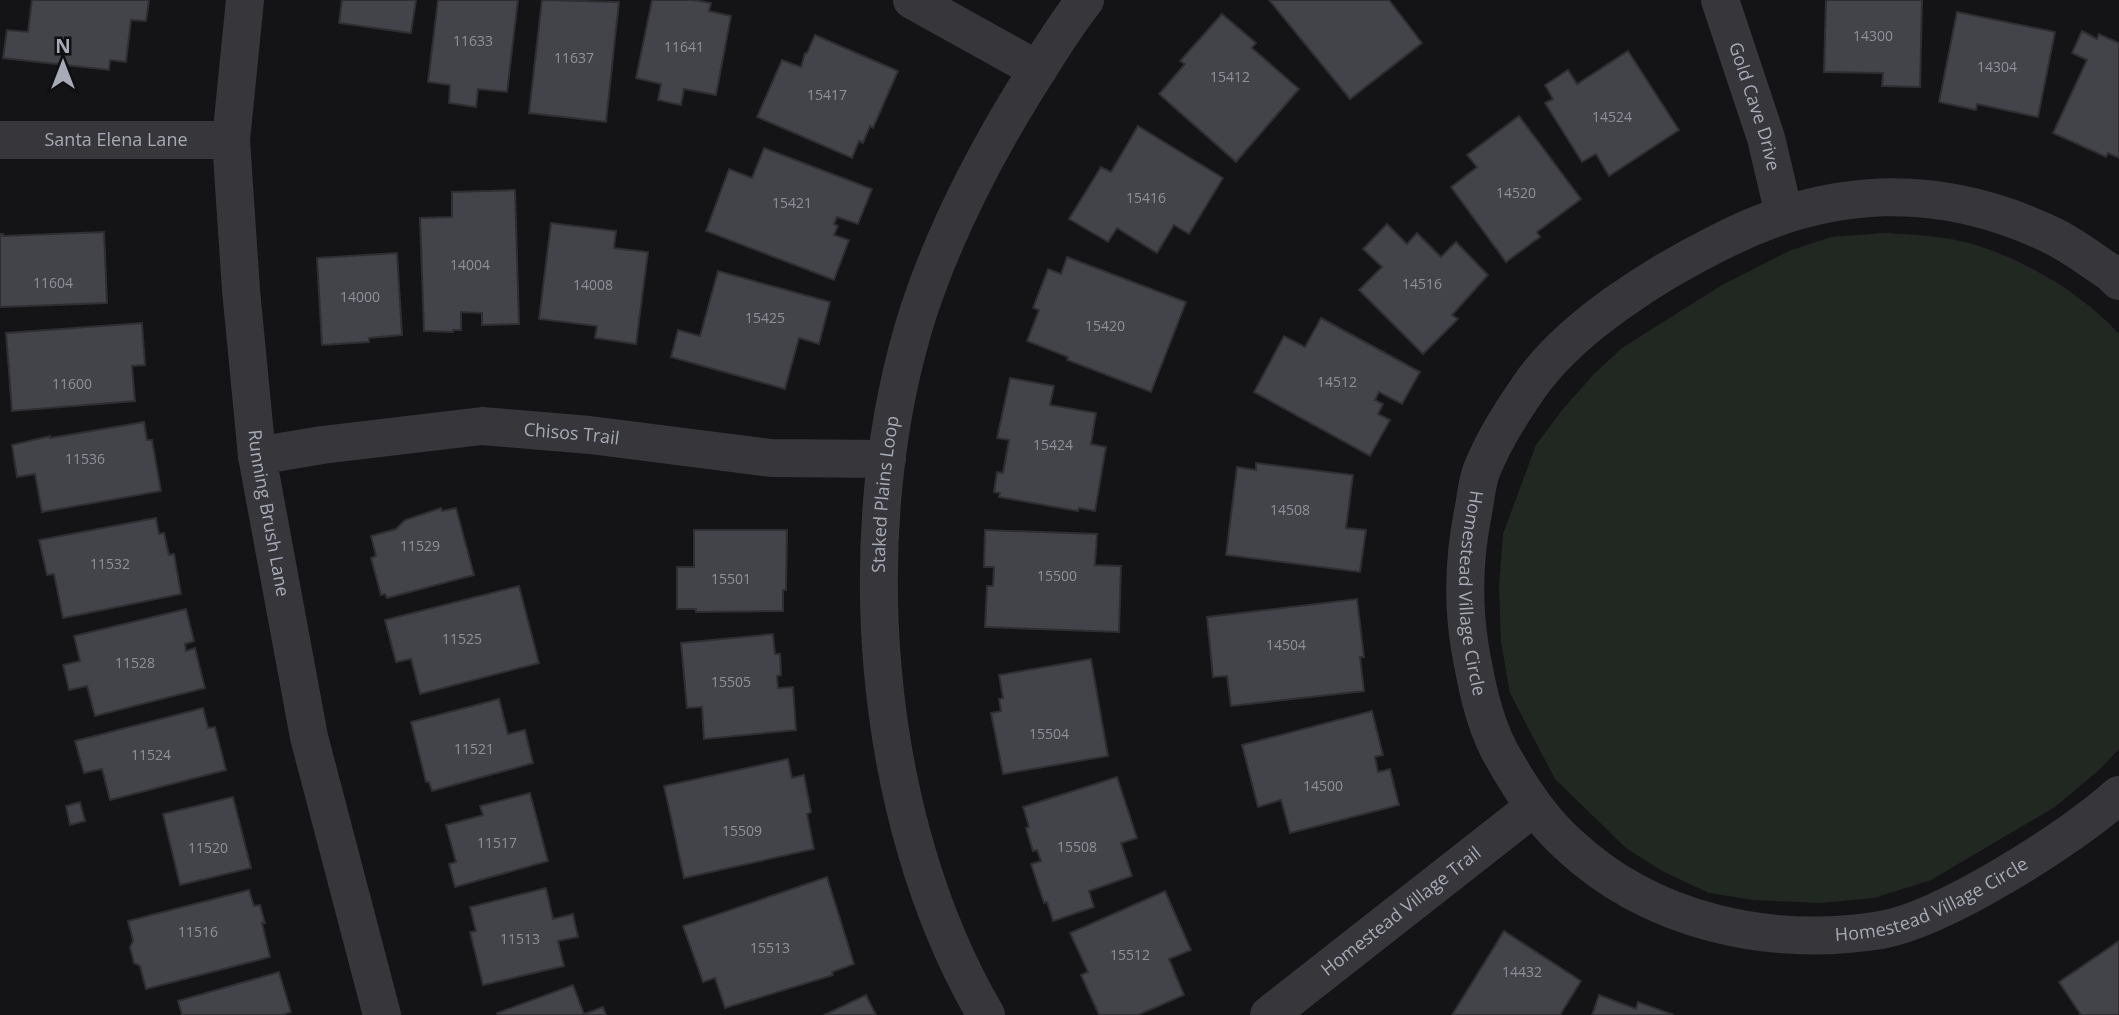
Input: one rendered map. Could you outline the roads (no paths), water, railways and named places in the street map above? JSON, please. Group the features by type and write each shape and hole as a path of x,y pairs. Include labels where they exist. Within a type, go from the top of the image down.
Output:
{"street":[{"name":"Running Brush Lane","path":"245,0 231,139 241,290 257,456 309,737 382,1015"},
{"path":"912,0 1038,70"},
{"name":"Staked Plains Loop","path":"986,1015 932,899 899,786 882,676 879,561 887,459 902,374 919,310 964,197 996,137 1086,0"},
{"name":"Gold Cave Drive","path":"1720,0 1766,138 1784,214"},
{"name":"Santa Elena Lane","path":"0,140 231,139"},
{"name":"Homestead Village Circle","path":"2119,281 2052,235 1976,206 1920,197 1852,198 1784,214 1740,231 1685,260 1577,334 1536,377 1503,426 1481,474 1466,545 1464,610 1476,688 1497,747 1534,807 1567,844 1616,881 1681,915 1736,930 1803,937 1884,930 1937,911 2002,875 2065,835 2119,794"},
{"name":"Chisos Trail","path":"257,456 322,444 482,426 590,435 771,458 887,459"},
{"name":"Homestead Village Trail","path":"1269,1015 1534,807"}]}
